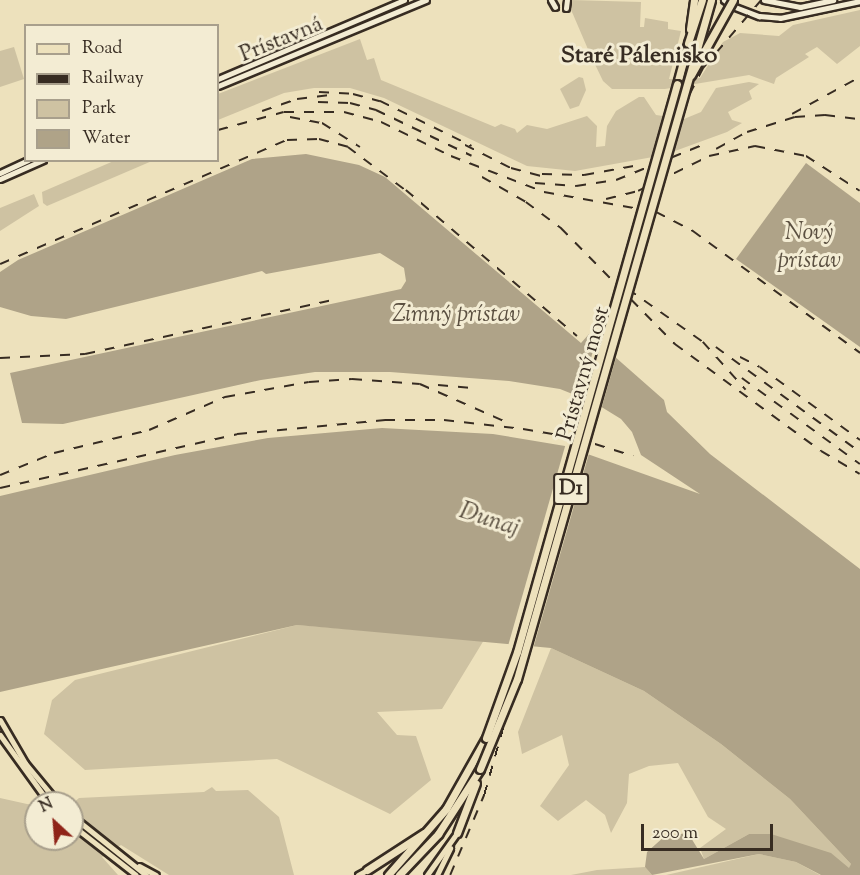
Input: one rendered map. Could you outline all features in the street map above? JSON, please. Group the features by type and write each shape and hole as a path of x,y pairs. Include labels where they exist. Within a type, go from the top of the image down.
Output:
{"highway":[{"path":"688,43 694,0"},
{"name":"D1","path":"688,43 702,0"},
{"name":"D1","path":"685,85 711,0"},
{"path":"685,85 730,2"},
{"name":"Prístavný most","path":"432,828 486,738 509,678 688,43"},
{"name":"Prístavný most","path":"480,770 508,706 685,85"},
{"path":"457,833 480,770"},
{"name":"D1","path":"399,875 438,834 480,770"},
{"path":"367,870 432,828"},
{"name":"D1","path":"388,875 432,828"}],"main road":[{"name":"Prístavná","path":"219,79 404,0"},
{"name":"Prístavná","path":"219,86 426,0"},
{"path":"551,0 555,7"},
{"path":"566,8 567,0"},
{"path":"768,2 800,7 833,0"},
{"path":"730,2 751,14 789,18 860,1"},
{"path":"0,173 24,162"},
{"path":"0,179 38,162"},
{"path":"0,720 25,763 48,791"},
{"path":"0,735 40,791"},
{"path":"84,826 146,875"},
{"path":"427,875 457,833"},
{"path":"437,875 457,833"},
{"path":"84,834 135,875"},
{"path":"126,859 156,875"},
{"path":"358,875 367,870"}],"green space":[{"path":"571,0 641,2 640,27 644,27 645,18 668,22 668,29 681,31 669,79 700,78 723,42 740,33 779,36 793,25 860,10 860,46 837,64 817,47 805,54 809,57 776,78 774,84 749,75 665,89 612,89 603,81 590,54 569,5"},
{"path":"360,39 367,60 374,58 381,80 495,127 501,124 515,129 517,133 527,125 547,129 587,116 597,126 596,147 605,146 607,126 616,111 639,97 644,97 656,115 684,119 701,112 716,88 749,82 759,84 749,91 752,99 728,112 732,120 742,123 727,132 664,155 575,171 527,166 384,98 350,88 314,88 284,93 219,120 219,94"},
{"path":"14,47 24,79 0,87 0,51"},
{"path":"579,77 583,78 586,90 579,106 570,109 560,89"},
{"path":"111,162 150,162 47,206 43,203 42,192"},
{"path":"34,194 39,206 0,231 0,208"},
{"path":"297,625 484,640 442,709 377,712 397,735 416,736 431,780 390,814 277,759 85,770 44,734 52,700 75,680"},
{"path":"551,648 644,691 721,744 790,799 851,864 850,869 749,834 704,859 700,848 726,829 708,817 678,763 649,766 629,774 627,803 611,833 605,815 586,800 558,821 540,806 569,765 562,735 522,754 518,732"},
{"path":"212,787 216,791 248,790 279,817 294,875 169,875 121,845 102,857 118,875 0,875 0,798 24,803 24,851 84,851 84,798 204,792"},
{"path":"759,854 796,862 820,875 666,875"},
{"path":"645,867 652,875 571,875 597,870"}],"water":[{"path":"306,154 359,165 385,177 581,343 589,334 664,400 667,412 710,454 860,569 860,875 821,875 796,862 759,854 652,875 645,867 647,852 665,836 688,833 704,859 749,834 771,834 831,853 849,868 851,864 790,799 721,744 644,691 551,648 297,625 0,692 0,496 175,455 268,438 382,428 493,434 565,446 700,494 641,455 632,432 621,419 595,403 560,389 509,381 390,372 315,372 261,380 63,424 22,423 10,373 401,289 406,281 404,268 380,253 266,274 262,271 66,319 31,316 0,307 0,272 18,260 252,159"},
{"name":"Nový prístav","path":"806,163 860,203 860,347 736,259"}],"pier":[{"path":"597,337 617,354 601,410 579,400"},
{"path":"566,443 590,450 533,649 508,646"}],"tunnel":[{"path":"690,0 715,0"}],"railway":[{"path":"450,875 484,795 671,130 703,68 761,0"},
{"path":"792,114 860,77"},
{"path":"319,92 353,94 380,101 472,146"},
{"path":"262,111 297,99 328,95"},
{"path":"318,102 350,103 376,110 472,156"},
{"path":"219,130 284,112 344,112 381,122 451,156 544,192 656,212 693,231 860,353"},
{"path":"716,149 747,132 795,117 825,115 860,119"},
{"path":"290,117 322,123 360,147"},
{"path":"0,264 287,140 319,139 348,147 412,195"},
{"path":"465,145 511,168 548,178"},
{"path":"535,183 576,186 616,180 702,145"},
{"path":"606,199 638,191 709,156 755,146 806,156 860,191"},
{"path":"542,174 584,175 639,165"},
{"path":"482,177 526,202 561,228 675,344 821,451 860,474"},
{"path":"406,190 577,336"},
{"path":"628,289 703,342 746,390"},
{"path":"0,358 85,354 337,299"},
{"path":"716,347 860,452"},
{"path":"740,357 760,367 860,440"},
{"path":"742,378 860,464"},
{"path":"0,475 54,453 149,430 225,397 309,382 352,379 420,384 504,421"},
{"path":"438,385 472,388"},
{"path":"0,488 237,434 385,420 444,420 523,429 576,438 633,456"}],"district":[{"name":"Staré Pálenisko","path":"639,57"}],"water label":[{"name":"Zimný prístav","path":"456,316"},
{"name":"Dunaj","path":"489,521"}]}
